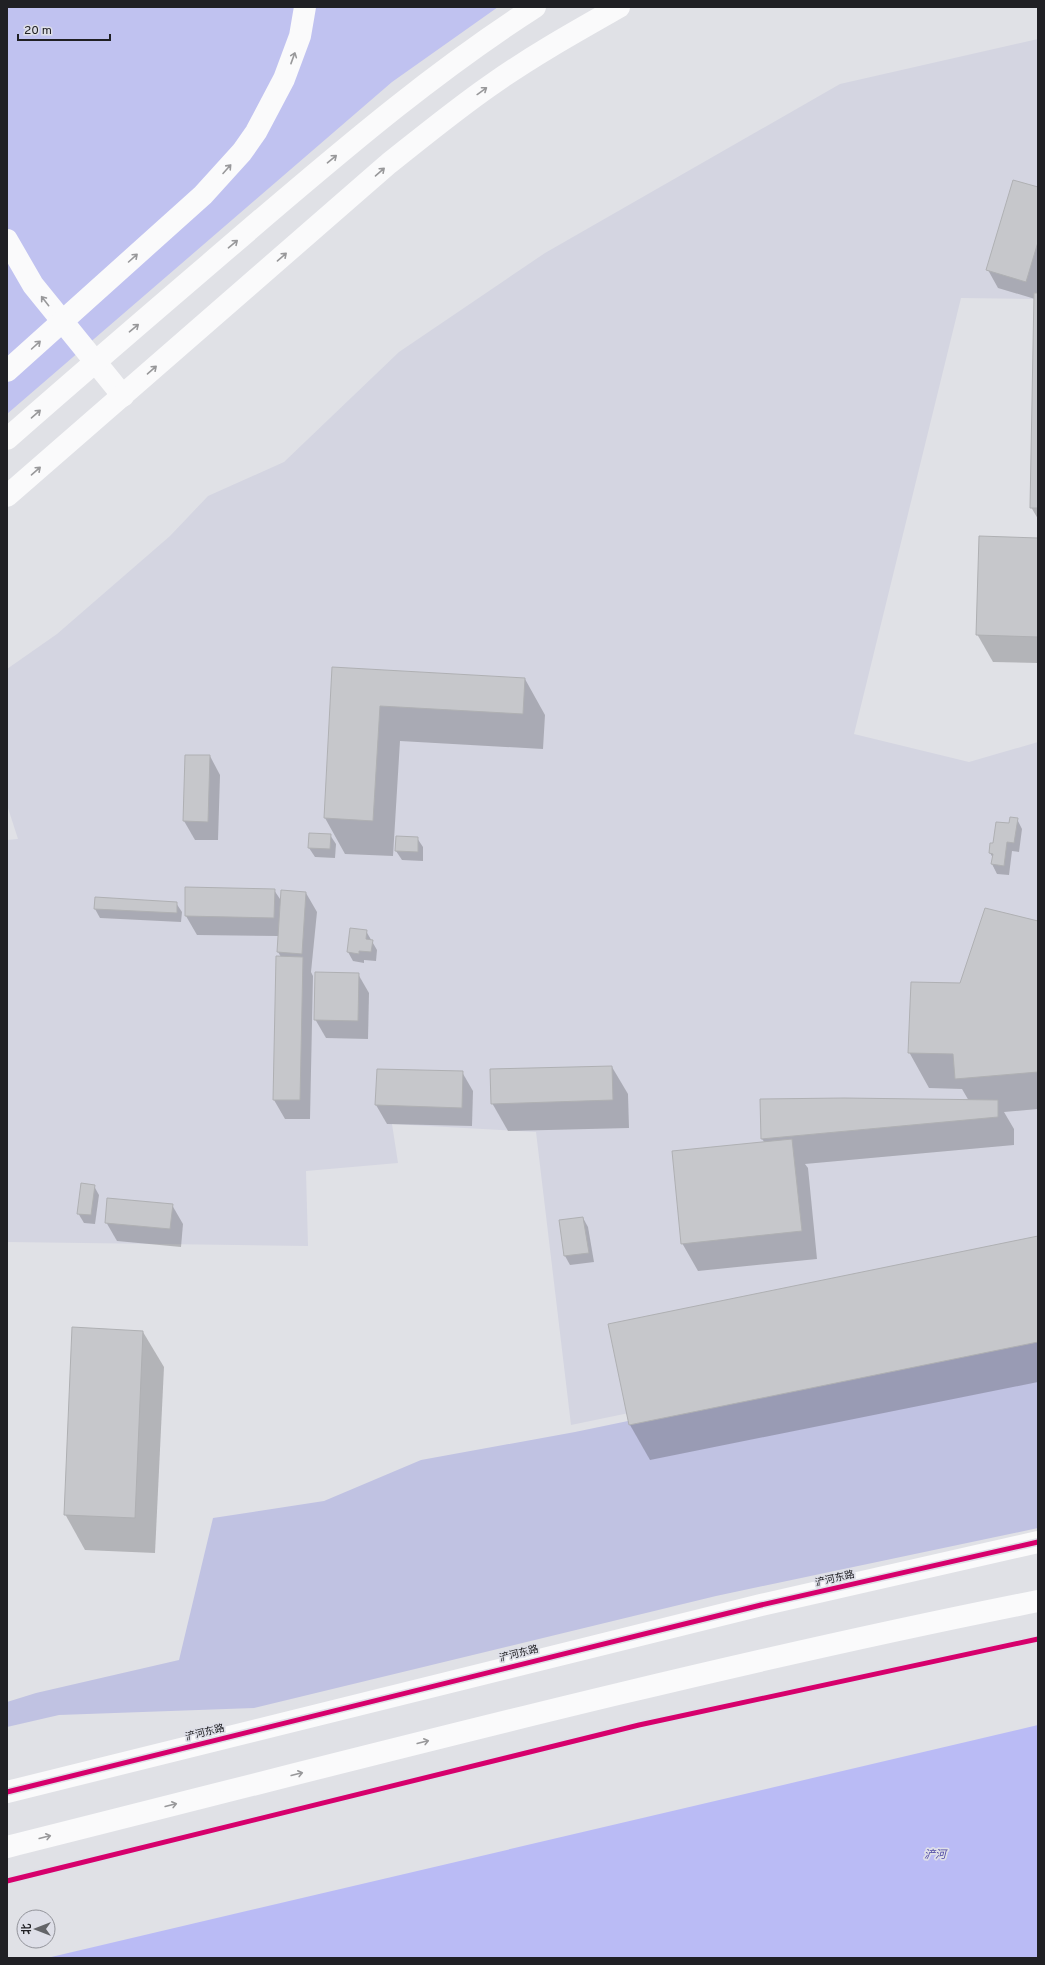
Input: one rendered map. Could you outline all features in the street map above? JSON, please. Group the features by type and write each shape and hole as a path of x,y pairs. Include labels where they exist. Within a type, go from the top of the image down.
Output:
{"main road":[{"path":"7,371 203,195 242,152 260,126 284,79 300,36 305,7"},
{"path":"7,439 110,348 388,112 460,57 535,7"},
{"path":"7,496 387,165 429,131 491,85 570,35 619,7"},
{"path":"7,240 32,285 123,396"},
{"name":"浐河东路","path":"7,1792 761,1605 1038,1542"},
{"path":"7,1847 641,1688 786,1654 1038,1601"}],"shaded area":[{"path":"7,7 498,7 392,82 7,414"},
{"path":"1038,39 1038,299 961,298 854,734 969,762 1038,742 1038,1328 571,1425 536,1132 392,1124 398,1163 306,1171 308,1246 7,1242 7,840 18,839 7,805 7,669 57,634 170,536 208,496 284,462 399,352 545,253 840,84"},
{"path":"1038,1336 1038,1528 716,1596 254,1708 59,1715 7,1727 7,1702 36,1693 179,1660 213,1518 324,1501 421,1460 575,1432"}],"water":[{"name":"浐河","path":"1038,1725 1038,1958 47,1958"}],"building":[{"path":"1013,180 1038,187 1038,242 1026,282 986,270"},
{"path":"1034,293 1038,293 1038,508 1030,508"},
{"path":"979,536 1038,538 1038,637 976,635"},
{"path":"332,667 525,678 523,714 380,706 373,821 324,818"},
{"path":"185,755 210,755 208,822 183,821"},
{"path":"1010,817 1018,818 1014,843 1007,842 1004,866 991,864 993,854 989,853 990,843 993,843 996,822 1009,823"},
{"path":"309,833 331,834 330,849 308,848"},
{"path":"396,836 418,837 418,852 395,851"},
{"path":"185,887 275,889 274,918 185,916"},
{"path":"281,890 306,892 302,954 277,952"},
{"path":"95,897 177,902 177,913 94,909"},
{"path":"985,908 1038,921 1038,1072 955,1079 953,1054 908,1053 911,982 960,983"},
{"path":"350,928 367,930 366,939 373,940 371,952 359,951 359,954 347,952"},
{"path":"276,956 303,957 300,1100 273,1100"},
{"path":"315,972 359,973 358,1021 314,1020"},
{"path":"612,1066 613,1100 491,1104 490,1069"},
{"path":"377,1069 463,1071 462,1108 375,1105"},
{"path":"844,1098 998,1100 998,1117 761,1139 760,1099"},
{"path":"792,1139 802,1231 681,1244 672,1151"},
{"path":"81,1183 95,1185 91,1215 77,1214"},
{"path":"107,1198 173,1204 170,1229 105,1223"},
{"path":"583,1217 589,1253 564,1256 559,1220"},
{"path":"1038,1236 1038,1342 629,1425 608,1324"},
{"path":"72,1327 143,1331 135,1518 64,1515"}],"cycle path":[{"path":"7,1792 761,1605 1038,1542"},
{"path":"7,1881 639,1725 1038,1639"}]}
